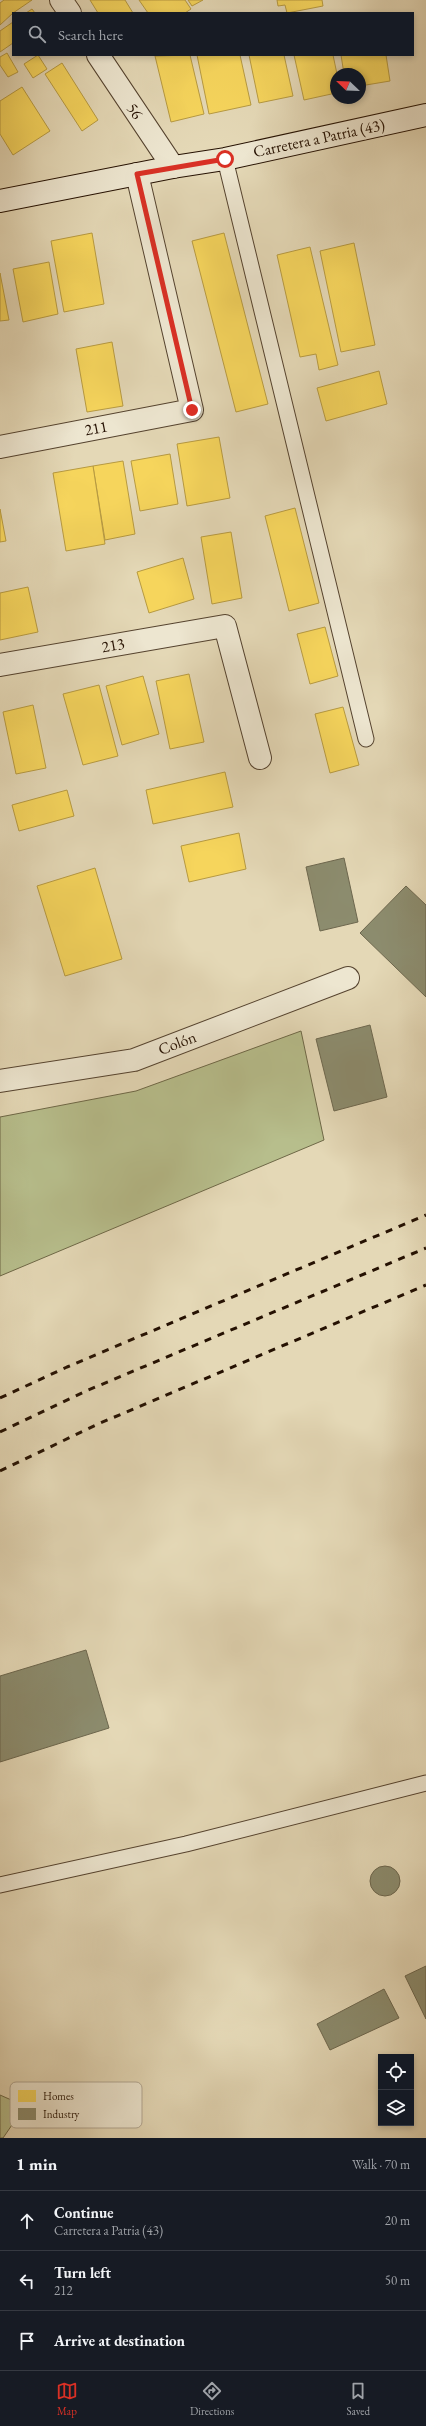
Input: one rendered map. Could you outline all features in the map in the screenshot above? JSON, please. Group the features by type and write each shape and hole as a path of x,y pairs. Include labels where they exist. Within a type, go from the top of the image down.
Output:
{"street":[{"path":"61,0 69,12"},
{"name":"56","path":"99,56 173,167"},
{"name":"Carretera a Patria (43)","path":"0,201 173,167 225,159 426,115"},
{"name":"211","path":"0,446 192,410 137,174"},
{"name":"213","path":"0,665 225,626 260,758"},
{"name":"Colón","path":"0,1081 134,1060 348,978"}],"lane":[{"path":"225,159 366,739"},
{"path":"0,1885 186,1844 426,1783"}],"green space":[{"path":"301,1031 324,1140 0,1276 0,1117 136,1091"},
{"path":"0,2095 10,2099 10,2128 3,2138 0,2138"}],"building: Homes":[{"path":"4,0 32,0 14,12 12,12 12,14 0,25 0,3"},
{"path":"90,0 125,0 132,12 97,12"},
{"path":"139,0 185,0 191,9 186,12 147,12"},
{"path":"188,0 203,0 192,6"},
{"path":"277,0 322,0 323,6 287,12 285,5 278,6"},
{"path":"32,9 34,12 28,12"},
{"path":"12,23 12,44 0,52 0,31"},
{"path":"7,53 18,72 8,77 0,65 0,57"},
{"path":"39,56 47,69 33,78 24,64"},
{"path":"155,56 190,56 204,114 171,122"},
{"path":"197,56 240,56 251,105 209,114"},
{"path":"249,56 284,56 293,96 259,103"},
{"path":"294,56 333,56 336,68 330,68 330,94 304,100"},
{"path":"341,56 386,56 390,81 366,85 366,68 343,68"},
{"path":"62,63 98,120 82,131 45,74"},
{"path":"22,87 50,131 13,155 0,134 0,101"},
{"path":"92,233 104,304 64,312 51,241"},
{"path":"224,233 268,404 236,412 192,241"},
{"path":"354,243 375,345 341,352 320,251"},
{"path":"310,247 338,365 319,370 316,354 300,357 277,255"},
{"path":"49,262 58,314 23,322 13,269"},
{"path":"0,273 9,320 0,321"},
{"path":"112,342 123,406 87,412 76,349"},
{"path":"379,371 387,404 326,421 317,388"},
{"path":"219,437 230,498 187,506 177,444"},
{"path":"170,454 178,504 140,511 131,461"},
{"path":"123,461 135,534 105,540 93,466"},
{"path":"93,466 105,544 66,551 53,473"},
{"path":"295,508 319,603 289,611 265,516"},
{"path":"0,509 6,541 0,542"},
{"path":"231,532 242,598 212,604 201,537"},
{"path":"183,558 194,599 149,613 137,572"},
{"path":"28,587 38,632 0,640 0,593"},
{"path":"325,627 338,676 310,684 297,634"},
{"path":"189,674 204,742 170,749 156,681"},
{"path":"143,676 159,734 122,745 106,686"},
{"path":"99,685 118,756 83,765 63,694"},
{"path":"33,705 46,768 16,774 3,712"},
{"path":"343,707 359,765 330,773 315,714"},
{"path":"225,772 233,807 153,824 146,790"},
{"path":"67,790 74,816 19,831 12,805"},
{"path":"239,833 246,869 189,882 181,846"},
{"path":"95,868 122,959 65,976 37,886"}],"building: Industry":[{"path":"344,858 358,922 320,931 306,867"},
{"path":"406,886 426,905 426,997 360,933"},
{"path":"370,1025 387,1097 334,1111 316,1039"},
{"path":"86,1650 109,1728 0,1762 0,1676"},
{"path":"385,1866 395,1871 400,1881 395,1891 385,1896 375,1891 370,1881 375,1871"},
{"path":"426,1966 426,2019 405,1976"},
{"path":"384,1989 399,2018 330,2050 317,2024"}],"railway":[{"path":"0,1398 67,1367 426,1215"},
{"path":"0,1432 86,1391 426,1248"},
{"path":"0,1471 98,1424 426,1285"}],"route":[{"path":"192,410 137,174 225,159"}]}
